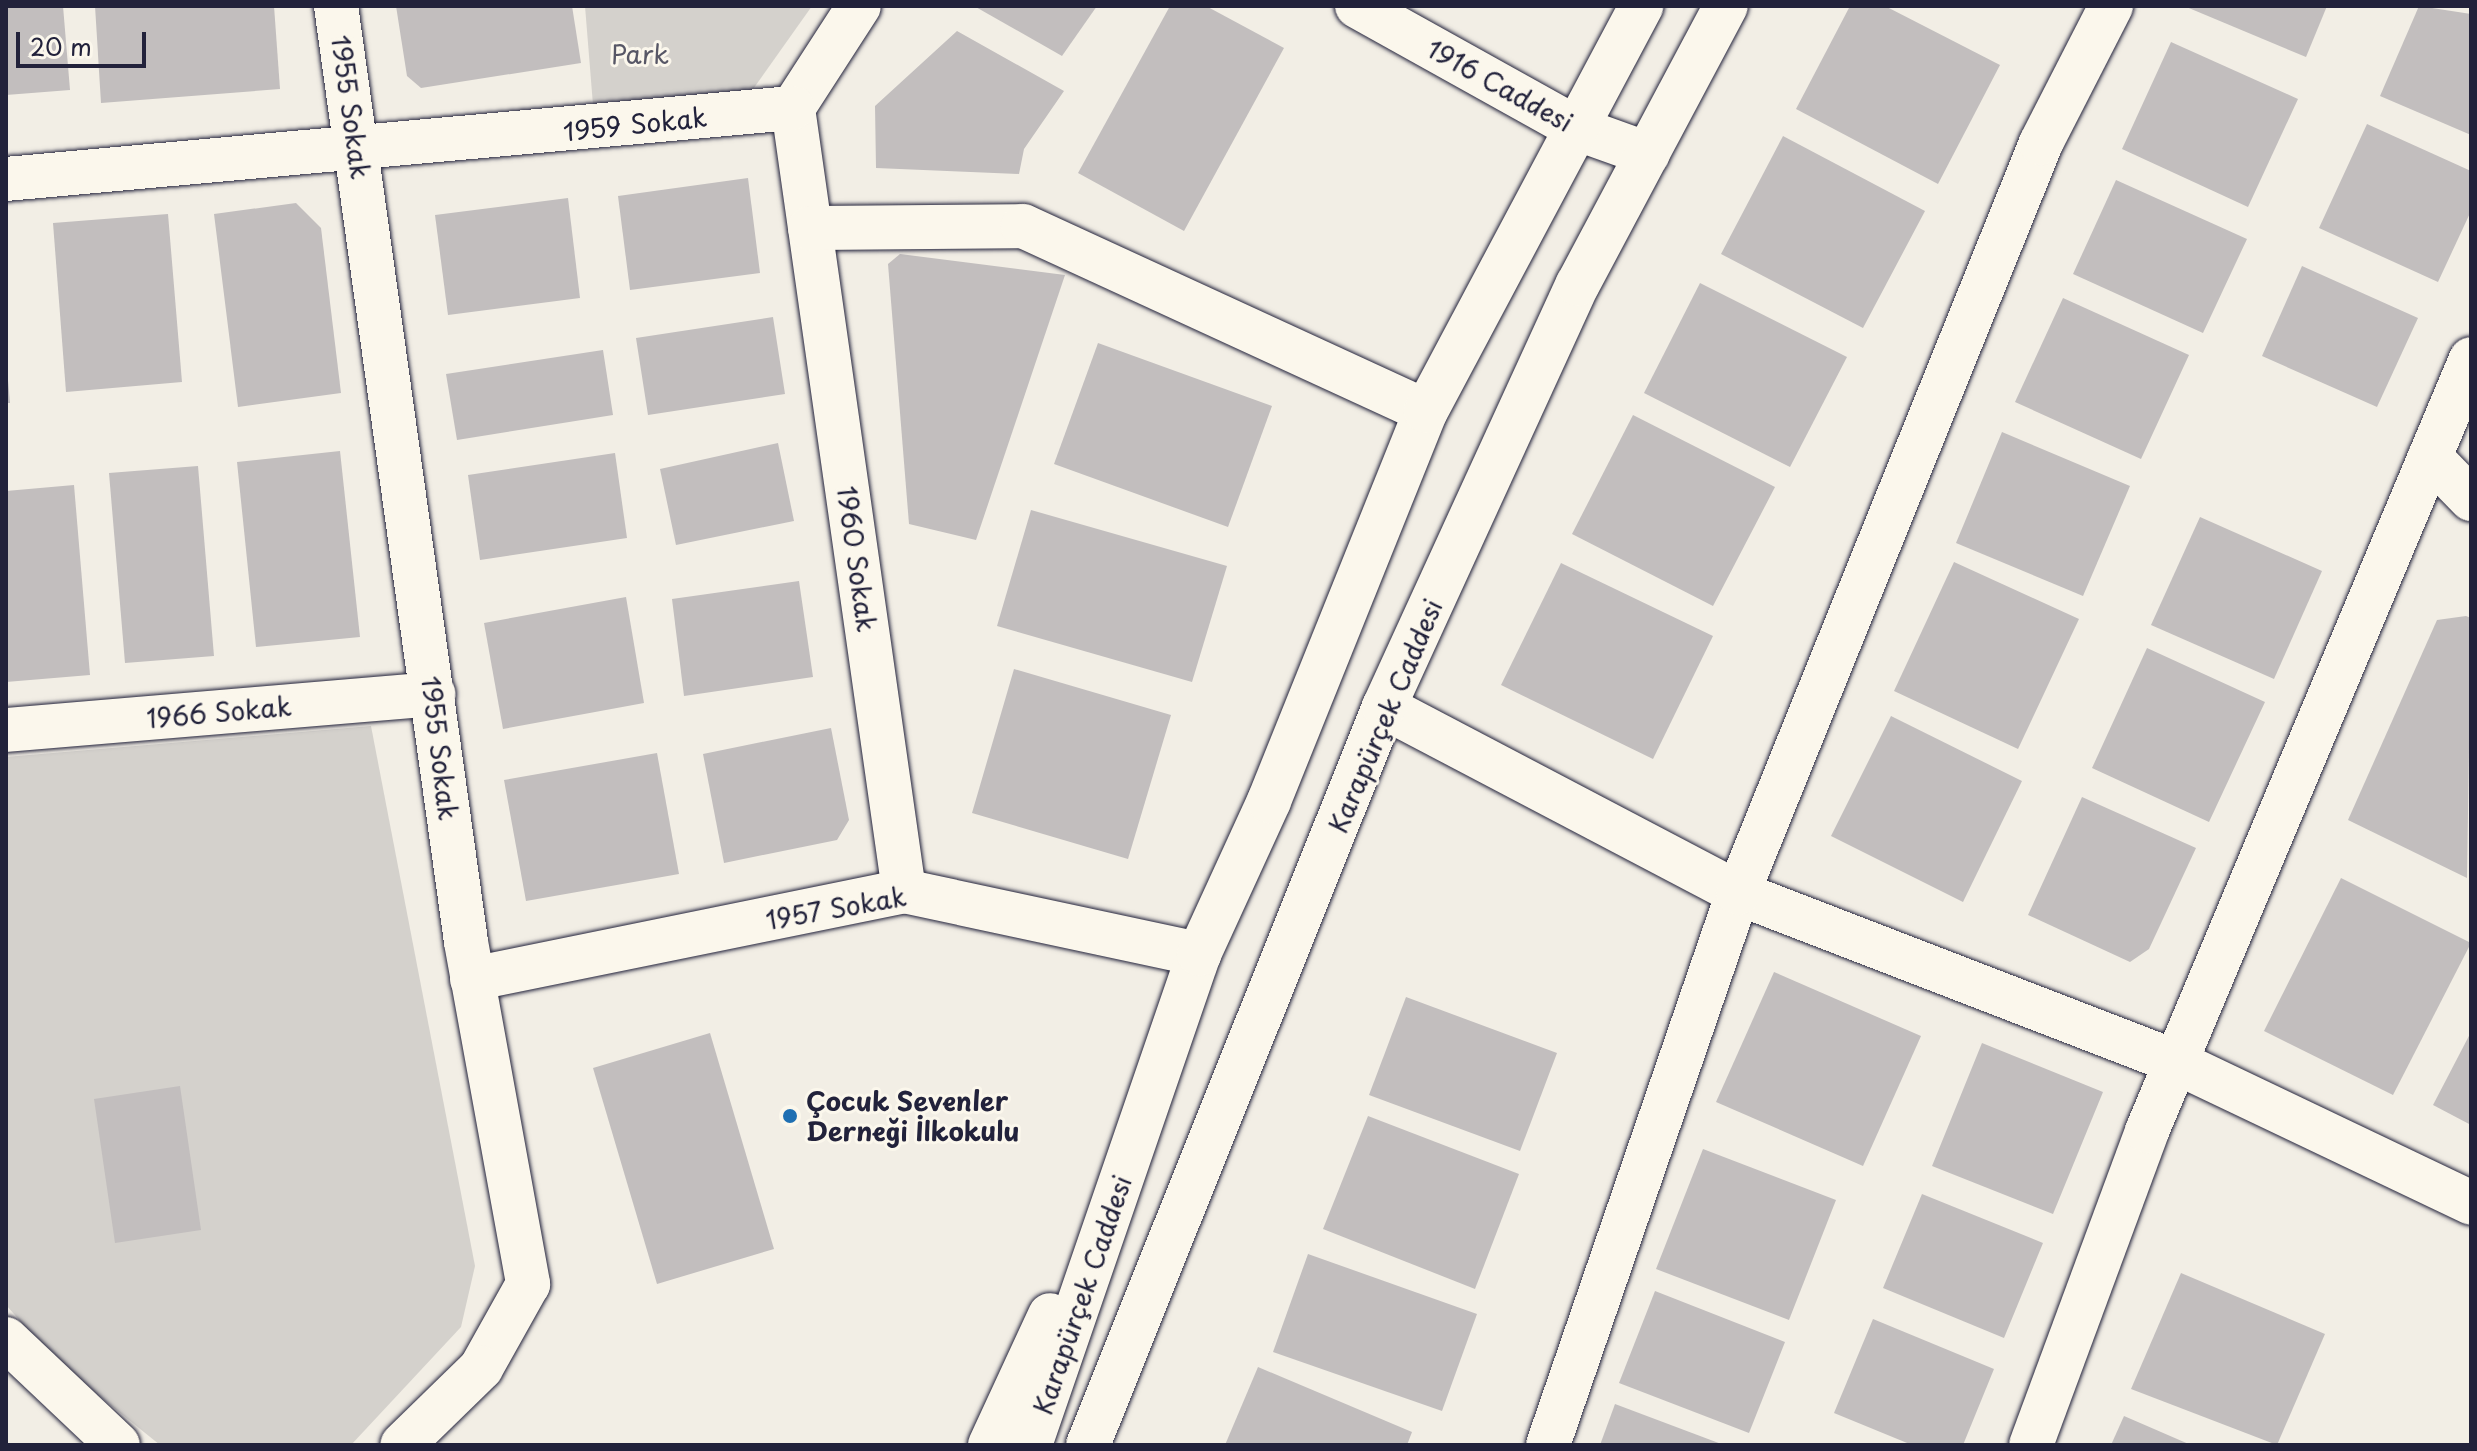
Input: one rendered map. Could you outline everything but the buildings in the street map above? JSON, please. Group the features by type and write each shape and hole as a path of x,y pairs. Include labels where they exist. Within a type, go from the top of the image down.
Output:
{"street":[{"name":"1955 Sokak","path":"336,6 472,979 528,1284 481,1368 402,1445"},
{"path":"793,108 859,6"},
{"name":"1916 Caddesi","path":"1357,6 1578,129 1648,154"},
{"name":"Karapürçek Caddesi","path":"1030,1445 1199,954 1269,801 1426,411 1641,6"},
{"name":"Karapürçek Caddesi","path":"1088,1445 1384,707 1578,284 1726,6"},
{"path":"1548,1445 1738,893 2041,143 2111,6"},
{"name":"1959 Sokak","path":"6,179 357,152 793,108"},
{"name":"1960 Sokak","path":"793,108 904,891"},
{"path":"810,228 1023,226 1426,411"},
{"path":"2031,1445 2176,1062 2471,359"},
{"path":"2430,457 2471,499"},
{"name":"1966 Sokak","path":"6,730 433,694"},
{"path":"1384,707 1738,893 2176,1062 2471,1203"},
{"name":"1957 Sokak","path":"472,979 904,891 1199,954"},
{"path":"990,1445 1130,1156"},
{"path":"6,1339 118,1445"},
{"path":"1107,1445 1115,1378"}],"green space":[{"name":"Park","path":"585,6 812,6 751,92 593,105"},
{"path":"371,726 475,1266 461,1327 351,1445 160,1445 56,1361 6,1305 6,757"}],"place":[{"name":"Çocuk Sevenler Derneği İlkokulu","path":"790,1116"}]}
